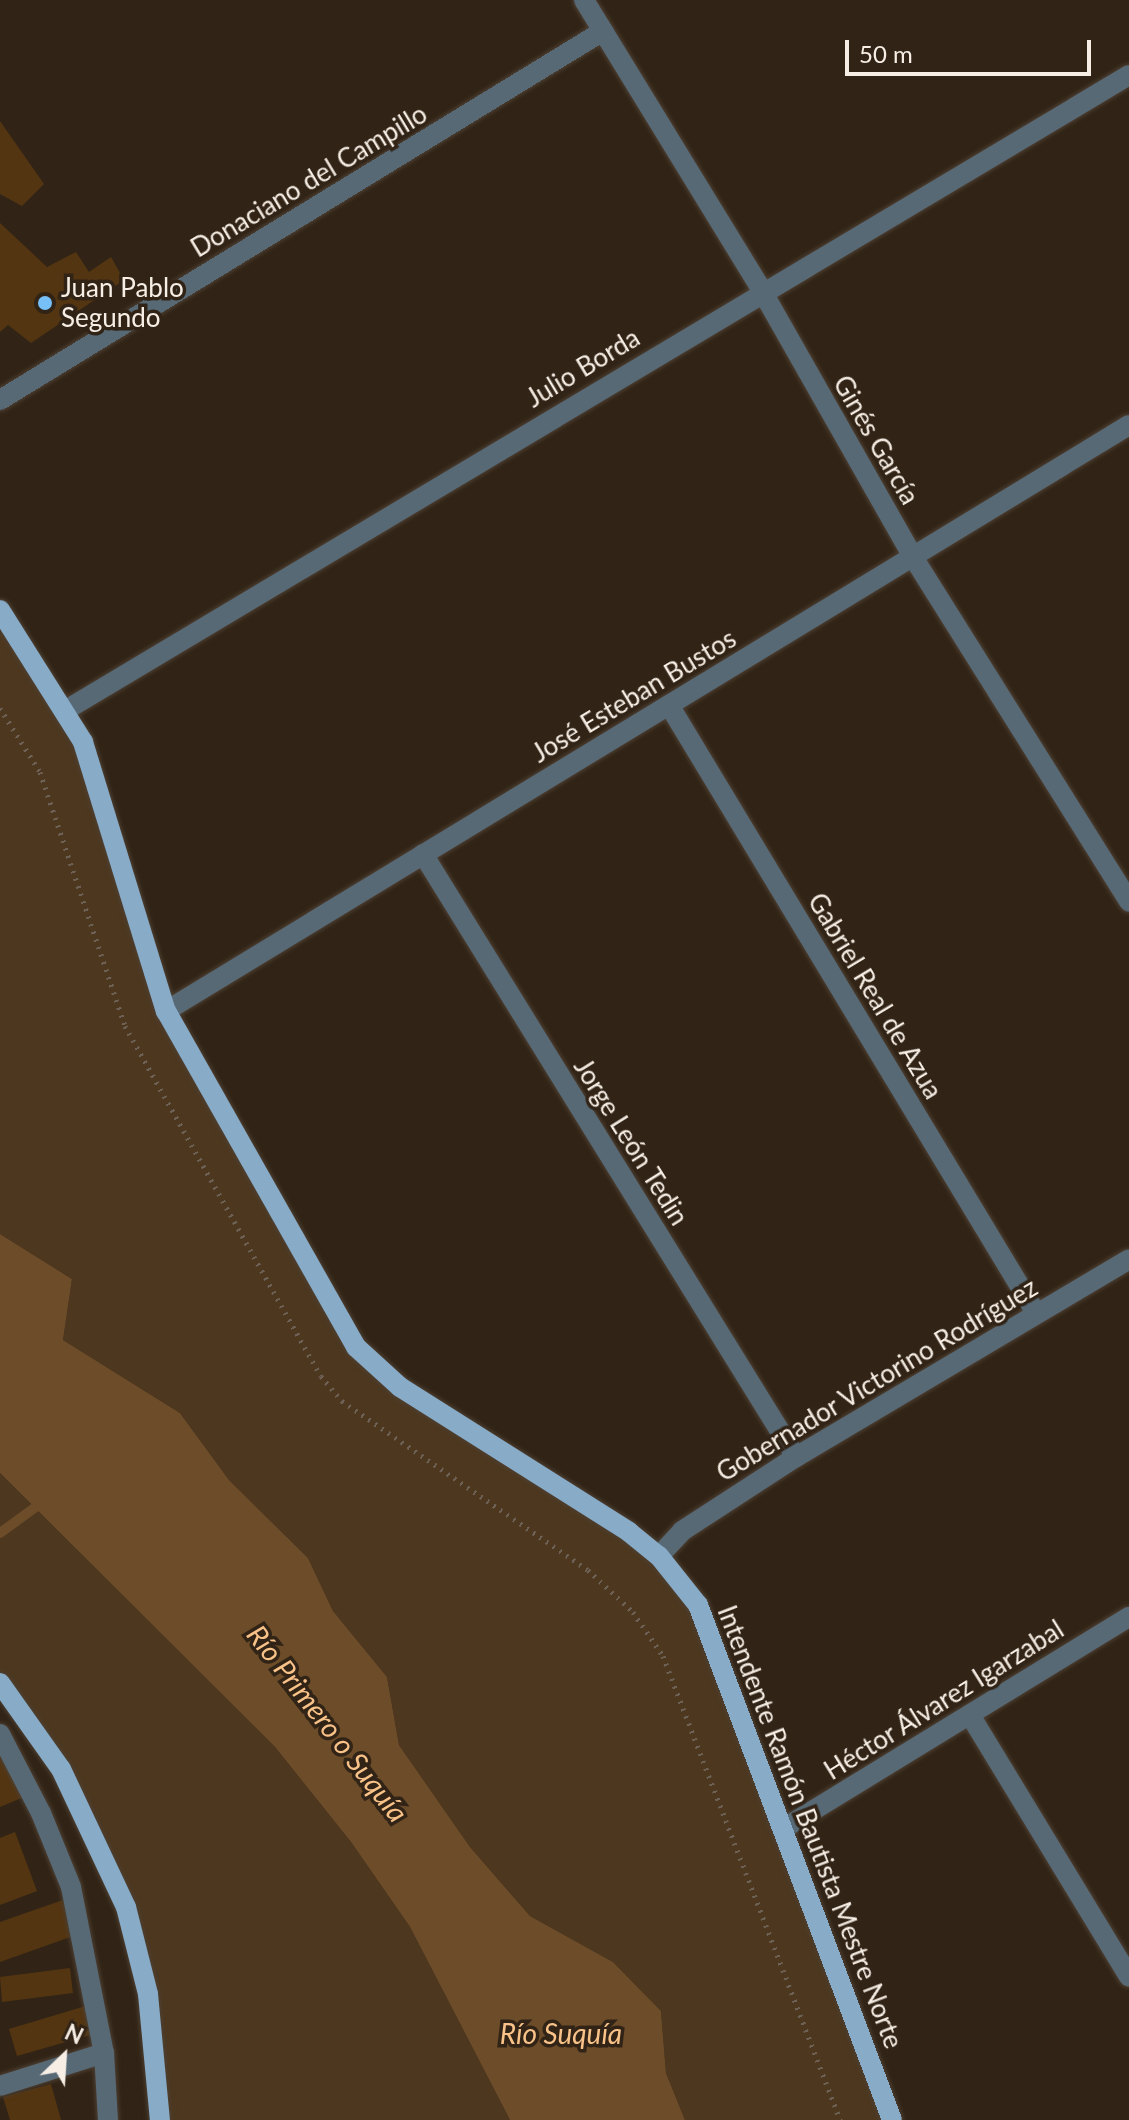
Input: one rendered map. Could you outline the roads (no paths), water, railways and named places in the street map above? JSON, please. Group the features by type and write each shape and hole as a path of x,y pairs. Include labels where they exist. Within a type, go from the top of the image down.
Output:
{"main road":[{"name":"Intendente Ramón Bautista Mestre Norte","path":"0,610 66,710 83,742 166,1011 356,1347 374,1366 659,1556 698,1605 786,1827 892,2120"},
{"path":"0,1683 61,1769 126,1907 148,1994 160,2120"}],"street":[{"name":"Ginés García","path":"584,0 762,291 913,557 1129,902"},
{"name":"Donaciano del Campillo","path":"0,400 603,31"},
{"name":"Julio Borda","path":"66,710 762,291 1129,75"},
{"name":"José Esteban Bustos","path":"166,1011 1129,425"},
{"name":"Gabriel Real de Azua","path":"669,705 1036,1313"},
{"name":"Jorge León Tedin","path":"423,854 796,1457"},
{"name":"Gobernador Victorino Rodríguez","path":"659,1556 682,1531 796,1457 1129,1259"},
{"name":"Héctor Álvarez Igarzabal","path":"786,1827 1129,1617"},
{"path":"970,1715 1129,1977"},
{"path":"0,1734 41,1813 71,1887 104,2053 108,2120"},
{"path":"0,2086 104,2053"}],"water":[{"name":"Río Suquía","path":"0,1234 72,1279 63,1340 180,1413 229,1480 308,1558 333,1611 387,1677 399,1745 470,1847 530,1916 613,1962 661,2011 666,2073 685,2120 510,2120 410,1927 351,1842 275,1747 0,1473"}],"waterway":[{"path":"0,1533 44,1501"}],"place":[{"name":"Juan Pablo Segundo","path":"45,303"}],"water label":[{"name":"Río Primero o Suquía","path":"328,1723"}]}
